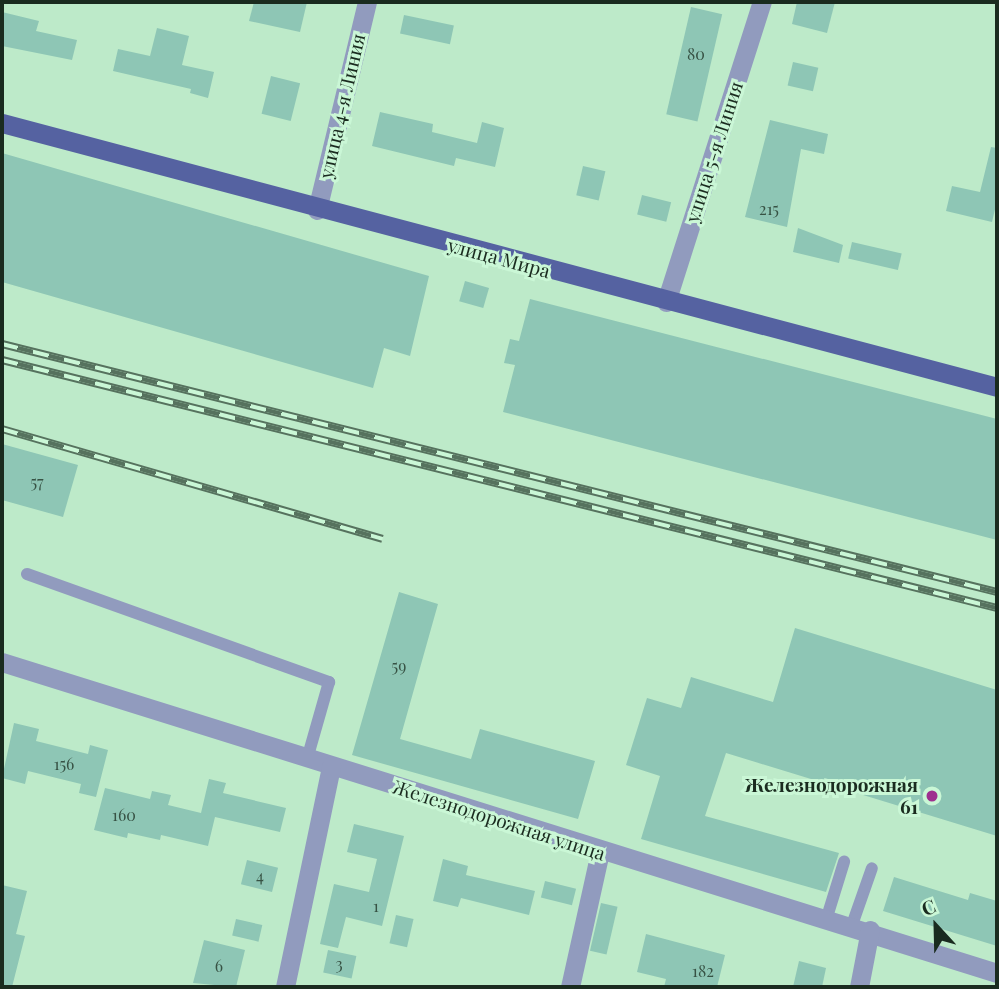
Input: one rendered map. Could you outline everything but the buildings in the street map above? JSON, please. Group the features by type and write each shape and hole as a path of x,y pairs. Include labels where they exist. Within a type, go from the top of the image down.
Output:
{"main road":[{"name":"улица Мира","path":"2,123 317,210 997,387"}],"street":[{"name":"улица 4-я Линия","path":"317,210 367,2"},
{"name":"улица 5-я Линия","path":"666,302 762,2"},
{"name":"Железнодорожная улица","path":"2,662 600,852 861,927 997,973"},
{"path":"285,987 331,766"},
{"path":"570,987 600,852"},
{"path":"859,987 861,927"}],"lane":[{"path":"27,574 329,682 307,759"},
{"path":"827,917 844,862"},
{"path":"861,927 872,868"}],"railway":[{"path":"2,344 997,592"},
{"path":"2,360 997,608"},
{"path":"2,429 382,539"}],"place":[{"name":"Железнодорожная 61","path":"932,796"}]}
